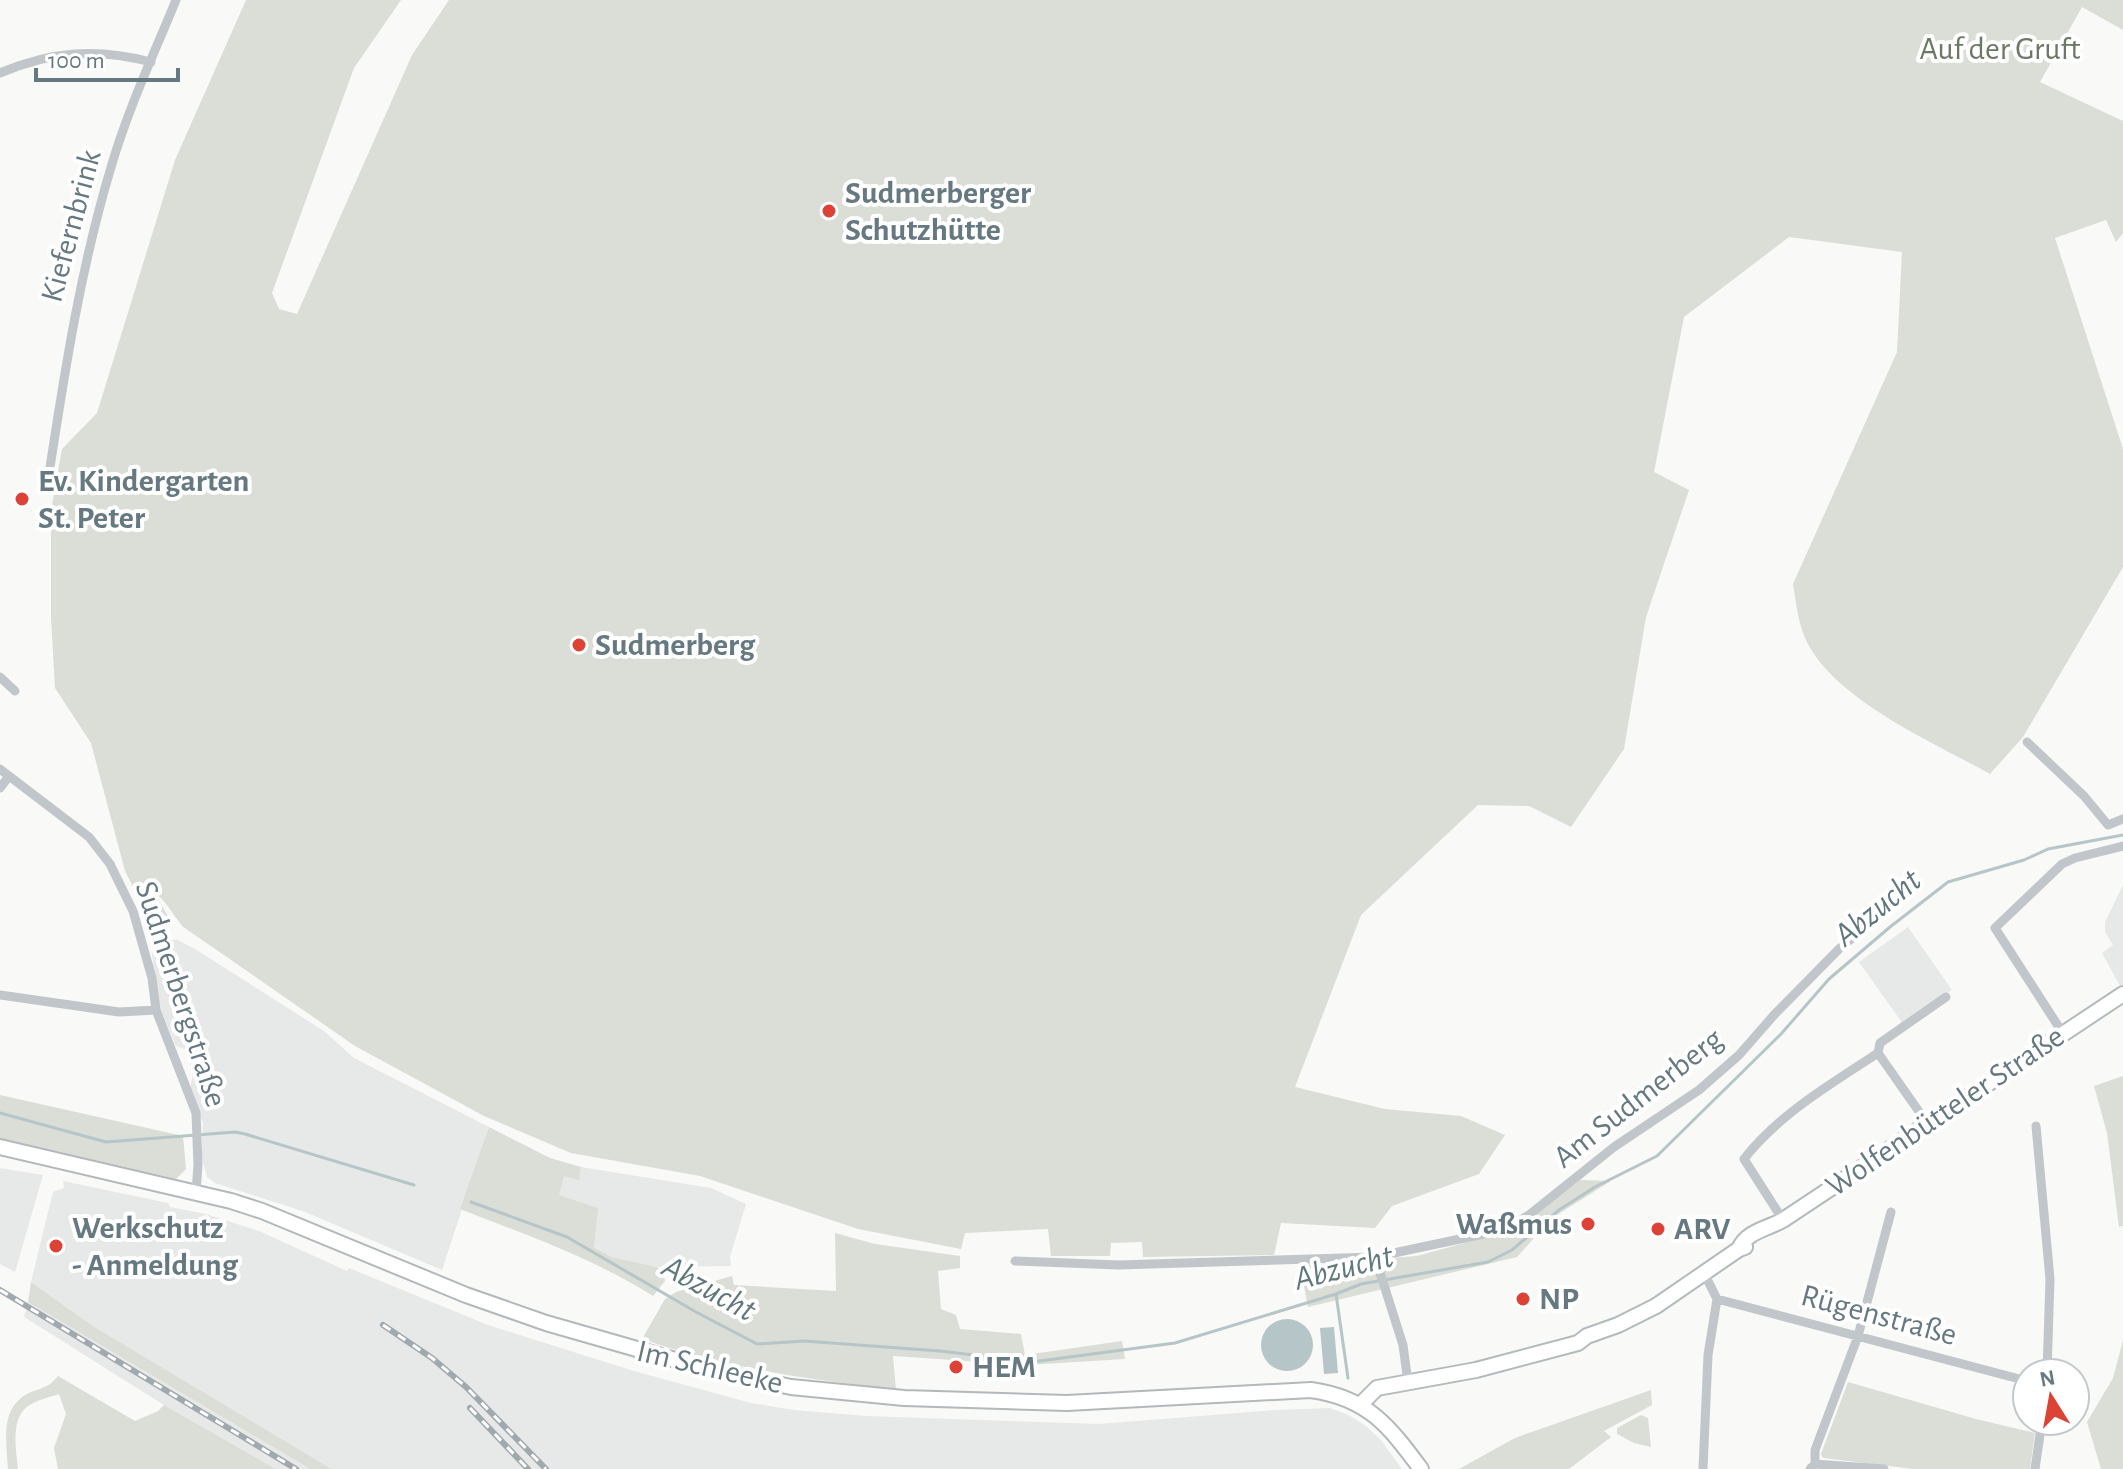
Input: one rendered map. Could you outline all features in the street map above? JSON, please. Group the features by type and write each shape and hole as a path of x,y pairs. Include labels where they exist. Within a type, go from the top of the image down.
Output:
{"main road":[{"name":"Wolfenbütteler Straße","path":"1360,1405 1377,1388 1476,1370 1578,1343 1587,1336 1656,1306 1760,1238 1766,1229 2123,994"},
{"name":"Im Schleeke","path":"0,1147 196,1192 262,1211 466,1295 546,1323 628,1349 751,1380 834,1393 1067,1403 1311,1390 1330,1392 1360,1405 1386,1424 1421,1469"}],"street":[{"name":"Kiefernbrink","path":"49,474 86,256 113,161 176,0"},
{"path":"0,73 32,62 91,52 119,54 151,62"},
{"path":"0,677 15,691"},
{"path":"2027,742 2084,796 2108,825 2123,819"},
{"name":"Sudmerbergstraße","path":"0,769 89,837 110,864 133,911 152,978 156,1010 180,1067 198,1125 196,1192"},
{"path":"0,788 9,776"},
{"path":"2062,1032 1995,928 2062,864 2123,846"},
{"name":"Am Sudmerberg","path":"1015,1261 1119,1265 1375,1257 1493,1232 1512,1225 1614,1147 1699,1090 1739,1055 1839,949 1891,906"},
{"path":"0,995 119,1012 156,1010"},
{"path":"1783,1220 1744,1159 1767,1132 1831,1083 1878,1053 1880,1043 1946,997"},
{"path":"1878,1053 1927,1123"},
{"path":"2036,1126 2050,1279 2048,1357"},
{"path":"1884,1469 1812,1467 1815,1450 1858,1336 1891,1212"},
{"path":"1375,1257 1403,1345 1408,1383"},
{"path":"1703,1469 1708,1355 1717,1299 1704,1273"},
{"name":"Rügenstraße","path":"1717,1299 2011,1377"},
{"path":"2035,1469 2040,1437"}],"shaded area":[{"path":"2123,885 2123,984 2120,986 2102,953 2113,945 2105,932 2105,922"},
{"path":"1908,927 1952,990 1903,1024 1859,962"},
{"path":"166,939 178,940 195,949 324,1031 354,1058 489,1127 442,1270 305,1212 215,1183 207,1177 201,1155 203,1123 190,1089 193,1073 185,1049 176,1046 158,1003 152,954 154,943"},
{"path":"581,1167 711,1188 746,1204 730,1257 731,1266 657,1267 612,1257 593,1246 558,1195 564,1175 579,1179"},
{"path":"0,1168 43,1175 15,1272 0,1264"},
{"path":"63,1181 168,1203 170,1207 206,1214 259,1231 347,1271 349,1268 488,1325 634,1371 751,1403 866,1416 1099,1424 1329,1408 1347,1414 1366,1426 1381,1440 1402,1469 332,1469 93,1326 31,1282 53,1192 64,1188"},
{"path":"28,1302 310,1469 276,1469 164,1405 24,1317"},
{"path":"1287,1319 1305,1327 1313,1345 1305,1363 1287,1371 1269,1363 1261,1345 1269,1327"},
{"path":"1334,1327 1338,1373 1324,1374 1320,1328"}],"green space":[{"name":"Auf der Gruft","path":"246,0 401,0 354,68 272,293 279,309 297,314 412,55 449,0 2123,0 2123,30 2082,7 2040,82 2123,121 2123,233 2116,242 2106,220 2055,238 2123,449 2123,567 2023,737 1990,774 1886,717 1837,680 1818,660 1805,638 1793,584 1897,352 1902,252 1789,237 1684,317 1654,472 1689,490 1646,617 1624,749 1571,827 1529,806 1478,805 1361,915 1295,1087 1385,1109 1461,1116 1505,1135 1479,1174 1392,1206 1375,1228 1281,1223 1274,1255 1143,1257 1142,1242 1111,1243 1110,1256 1051,1256 1048,1229 965,1233 961,1249 858,1229 700,1176 571,1153 484,1116 355,1046 182,926 148,883 171,921 154,928 125,871 91,743 55,688 51,618 51,510 62,449 97,413 175,160"},
{"path":"2123,1076 2123,1226 2119,1227 2107,1133 2094,1086"},
{"path":"0,1095 183,1136 186,1169 176,1179 0,1138"},
{"path":"489,1127 550,1158 581,1167 579,1180 564,1176 559,1195 598,1208 594,1247 612,1257 663,1271 665,1281 653,1296 583,1259 460,1209"},
{"path":"1580,1180 1611,1181 1552,1218 1517,1257 1308,1307 1300,1265 1417,1256 1519,1228"},
{"path":"835,1233 875,1244 960,1256 960,1268 938,1271 941,1309 956,1315 960,1329 1021,1334 1025,1355 1122,1341 1125,1359 1027,1365 893,1356 896,1389 768,1372 704,1358 642,1339 665,1299 676,1292 732,1276 734,1285 836,1291"},
{"path":"31,1282 93,1326 332,1469 310,1469 28,1302"},
{"path":"2123,1340 2123,1469 2101,1469 2091,1435 2091,1415 2113,1378"},
{"path":"58,1376 135,1421 164,1405 276,1469 58,1469 54,1448 66,1414 59,1394 35,1402 22,1412 16,1427 18,1469 8,1469 7,1424 14,1405"},
{"path":"1848,1382 2011,1427 2011,1437 2034,1437 2030,1469 1913,1469 1823,1458 1821,1454"},
{"path":"1651,1390 1652,1405 1604,1431 1611,1437 1569,1469 1459,1469 1515,1438"},
{"path":"1641,1415 1648,1418 1651,1447 1617,1434 1617,1428"}],"waterway":[{"name":"Abzucht","path":"471,1202 567,1237 757,1344 804,1341 940,1351 1032,1362 1175,1343 1361,1284 1488,1262 1512,1250 1559,1210 1595,1187 1657,1156 1781,1034 1829,979 1948,882 2024,860 2048,849 2123,835"},
{"name":"Abzucht","path":"0,1113 106,1142 235,1132 414,1185"},
{"path":"1336,1294 1348,1378"}],"railway":[{"path":"0,1290 296,1469"},
{"path":"383,1325 432,1358 466,1387 546,1469"},
{"path":"470,1408 528,1469"}],"place":[{"name":"Sudmerberger Schutzhütte","path":"829,211"},
{"name":"Ev. Kindergarten St. Peter","path":"22,499"},
{"name":"Sudmerberg","path":"579,645"},
{"name":"Waßmus","path":"1588,1224"},
{"name":"ARV","path":"1658,1229"},
{"name":"Werkschutz - Anmeldung","path":"56,1246"},
{"name":"NP","path":"1523,1299"},
{"name":"HEM","path":"956,1367"}]}
